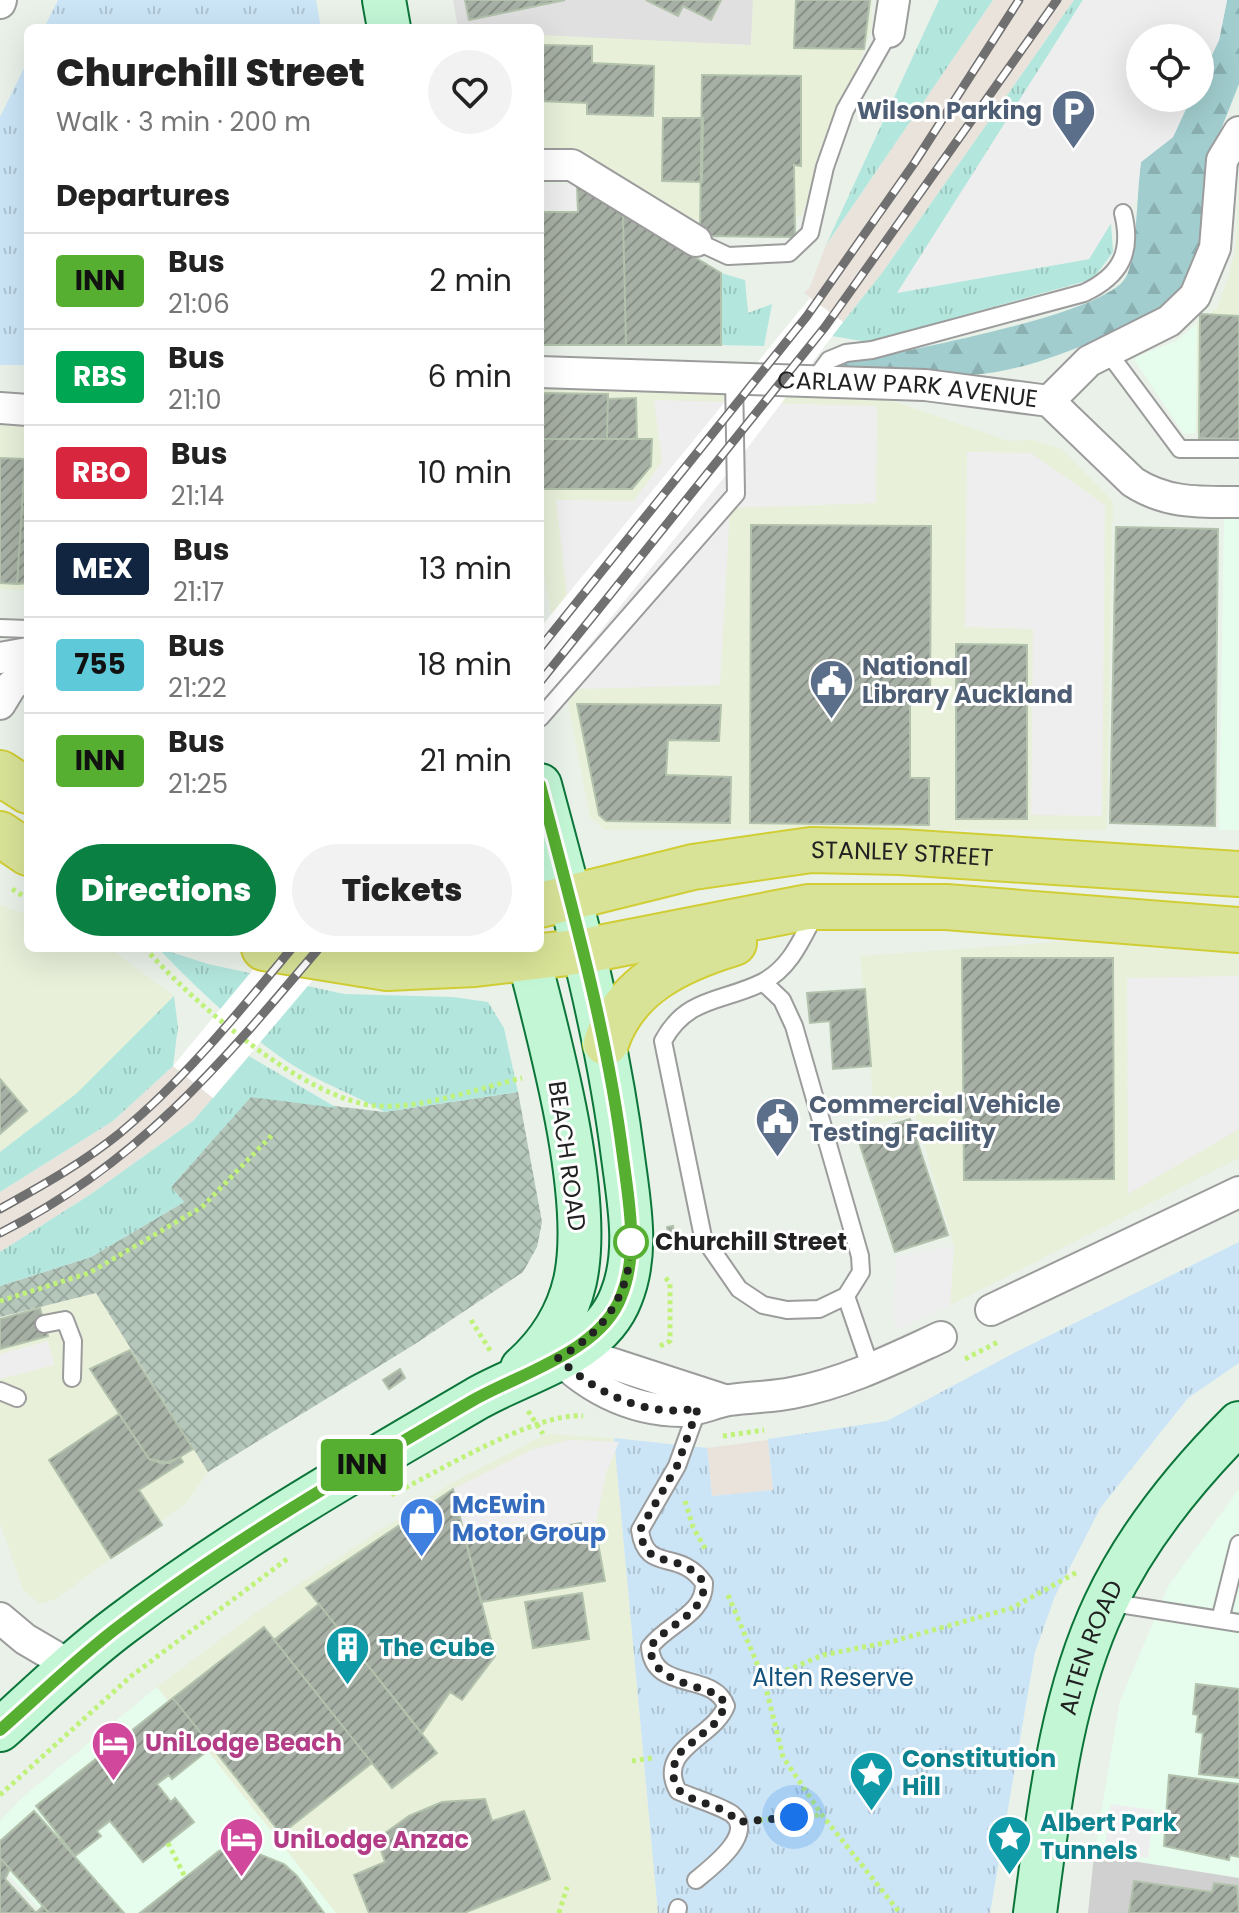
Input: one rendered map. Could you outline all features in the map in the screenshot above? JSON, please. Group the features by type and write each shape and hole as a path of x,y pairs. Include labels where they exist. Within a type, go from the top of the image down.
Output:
{"highway":[{"path":"0,834 24,850"},
{"name":"STANLEY STREET","path":"555,902 693,867 811,850 900,852 1239,874"},
{"path":"606,1043 615,1016 650,980 688,959 813,918 892,906"},
{"path":"289,952 387,968 584,951 808,907 892,906 1239,930"}],"main road":[{"path":"384,0 388,24"},
{"name":"BEACH ROAD","path":"0,1730 120,1625 239,1540 599,1330 620,1301 630,1261 628,1197 606,1043 584,951 555,902 544,816"},
{"name":"BEACH ROAD","path":"528,954 569,1140 579,1239 578,1263 564,1316 559,1351"},
{"name":"ALTEN ROAD","path":"1035,1913 1049,1813 1085,1655 1097,1584 1150,1528 1183,1482 1239,1423"}],"street":[{"path":"889,32 894,0"},
{"path":"1049,401 1089,361 1169,321 1188,306 1203,283 1215,248 1222,160 1239,132"},
{"path":"544,165 572,165 696,241"},
{"name":"CARLAW PARK AVENUE","path":"544,372 925,385 1049,401 1133,482 1148,492 1181,501 1239,502"},
{"path":"0,408 24,410"},
{"path":"0,658 24,654"},
{"path":"0,704 11,686 24,675"},
{"path":"991,1310 1239,1192"},
{"path":"559,1351 642,1375 712,1404 791,1393 871,1369 941,1337"},
{"path":"0,1618 25,1639 71,1666"}],"lane":[{"path":"696,241 728,256 789,253 810,233 825,167 845,110 889,32"},
{"path":"815,379 829,360 846,353 872,350 962,327 1100,285 1117,272 1124,259 1127,236 1123,213"},
{"path":"1107,351 1180,449 1239,449"},
{"path":"544,713 736,494 734,377"},
{"path":"0,628 24,629"},
{"path":"763,982 782,1000 794,1026 854,1234 861,1272 846,1296 819,1309 787,1310 763,1305 732,1281 703,1237 663,1041 672,1024 700,1004 763,982 792,958 813,918"},
{"path":"846,1296 871,1369"},
{"path":"44,1324 65,1320 71,1328 72,1378"},
{"path":"0,1391 17,1398"},
{"path":"696,1880 731,1847 738,1834 738,1822 731,1813 678,1791 673,1781 677,1755 722,1715 724,1701 711,1691 660,1672 651,1656 655,1641 705,1598 704,1583 687,1564 652,1557 645,1549 640,1530 712,1404"},
{"path":"1220,1620 1239,1544"},
{"path":"1097,1584 1239,1623"}],"path":[{"path":"149,952 208,1008 280,1066 341,1098 378,1106 403,1104 523,1078"},
{"path":"0,1301 89,1273 202,1207 272,1135"},
{"path":"670,1283 670,1341"},
{"path":"389,1496 512,1435 559,1416 591,1417"},
{"path":"693,1527 711,1558"},
{"path":"0,1795 130,1677 295,1554"},
{"path":"723,1583 764,1680 783,1757 822,1815 900,1913"},
{"path":"764,1680 823,1655 894,1641 1097,1584"},
{"path":"738,1822 822,1815"},
{"path":"168,1843 185,1877"},
{"path":"559,1913 567,1887"}],"shaded area":[{"path":"453,0 753,0 751,45 544,38 544,24 457,24"},
{"path":"753,0 872,0 871,31 801,216 695,220 570,149 544,147 544,35 751,45"},
{"path":"993,0 1074,0 882,273 843,322 804,293 810,287 826,245"},
{"name":"Wilson Parking","path":"1083,0 1227,0 1214,51 1214,24 1126,24 1126,112 1185,112 1173,137 1141,162 1136,201 1111,223 1089,259 897,293"},
{"path":"1239,171 1239,434 1196,433 1197,323 1217,308 1228,279 1236,247"},
{"path":"577,184 578,210 544,210 544,185"},
{"path":"1197,324 1196,433 1184,434 1135,361 1136,357 1176,341"},
{"path":"544,386 879,396 1008,441 1033,440 1062,449 1113,502 1107,830 604,830 590,817 544,576"},
{"path":"654,400 877,406 876,503 730,508 720,685 578,689 556,500 634,501 662,462"},
{"path":"0,425 24,427 24,591 0,589"},
{"path":"967,452 1031,453 1105,505 1102,816 1031,815 1033,629 965,627"},
{"path":"1224,518 1239,519 1239,830 1219,830"},
{"path":"0,905 24,914 24,952 114,952 174,996 77,1093 0,1152"},
{"path":"1085,940 1239,947 1239,1158 950,1305 954,1246 915,1115 849,1130 875,1120 860,956"},
{"path":"1239,976 1239,1129 1128,1194 1127,978"},
{"path":"173,1066 213,1098 193,1121 91,1194 0,1252 0,1192 113,1121"},
{"path":"518,1092 542,1222 537,1247 523,1272 415,1344 208,1472 96,1293 0,1317 0,1286 91,1257 184,1202 171,1187 251,1096 384,1112"},
{"path":"954,1246 950,1305 897,1330 892,1316 897,1256"},
{"path":"96,1293 208,1472 186,1503 56,1599 40,1604 23,1590 0,1523 0,1317"},
{"path":"48,1341 54,1365 0,1379 0,1354"},
{"path":"546,1434 614,1438 658,1913 336,1913 157,1687 250,1617 450,1484"},
{"path":"569,1440 619,1442 606,1473 595,1527 466,1543 453,1489 531,1450"},
{"path":"768,1440 773,1490 712,1497 707,1448"},
{"path":"1239,1489 1239,1878 1094,1855 1120,1701 1169,1585"},
{"path":"157,1687 336,1913 43,1913 0,1865 0,1821 23,1797"},
{"path":"1111,1804 1154,1810 1148,1858 1104,1852"},
{"path":"1094,1855 1239,1878 1239,1913 1088,1913"}],"green space":[{"path":"58,0 316,0 320,24 46,24"},
{"path":"939,0 993,0 826,245"},
{"path":"1074,0 1083,0 898,292 1089,259 1111,223 1113,252 1093,279 868,342 832,336 882,273"},
{"path":"1227,0 1239,0 1239,84 1214,147 1203,243 1177,302 1078,348 1001,371 941,376 838,367 846,360 874,358 930,346 1050,316 1111,291 1126,277 1130,267 1141,162 1173,137 1185,112 1214,112 1214,51"},
{"path":"24,68 24,365 0,365 0,117"},
{"path":"721,273 745,280 748,313 772,304 764,346 721,345"},
{"path":"162,952 344,994 453,997 488,1002 504,1028 518,1092 384,1112 287,1061 247,1032"},
{"path":"174,996 178,1027 173,1066 113,1121 0,1192 0,1152 77,1093"},
{"path":"249,1056 337,1108 251,1097 171,1187 184,1202 91,1257 0,1286 0,1252 91,1194 193,1121"},
{"name":"Alten Reserve","path":"1239,1242 1239,1363 1188,1398 1101,1507 1055,1596 1035,1652 990,1913 658,1913 614,1438 707,1448 712,1496 773,1490 768,1439 887,1421 1016,1352"}],"pier":[{"path":"810,298 843,322 742,455 544,701 544,623"},
{"path":"268,952 337,952 213,1098 173,1066"}],"building":[{"path":"465,0 565,0 469,20"},
{"path":"646,0 721,0 711,20 683,6 678,16"},
{"path":"796,0 870,0 864,49 794,48"},
{"path":"544,45 592,46 592,63 654,66 653,116 587,114 587,103 544,101"},
{"path":"702,75 801,76 801,166 794,165 795,237 700,236"},
{"path":"663,118 703,118 702,182 662,181"},
{"path":"577,186 623,214 626,345 544,345 544,212 578,212"},
{"path":"623,214 721,273 721,345 626,345"},
{"path":"1200,314 1239,316 1239,439 1199,438"},
{"path":"544,393 608,394 607,439 544,439"},
{"path":"636,398 637,439 607,439 608,399"},
{"path":"544,439 652,439 651,466 632,489 544,489"},
{"path":"0,458 24,459 17,584 0,583"},
{"path":"24,475 24,583 17,584"},
{"path":"751,525 931,526 930,705 910,705 910,778 929,778 929,825 750,823"},
{"path":"1116,527 1218,529 1215,826 1110,823"},
{"path":"956,644 1027,645 1027,819 956,819"},
{"path":"577,704 721,705 719,741 668,740 666,775 731,777 730,823 606,821 599,815"},
{"path":"962,958 1113,958 1114,1179 964,1180"},
{"path":"865,989 871,1066 833,1069 830,1021 810,1023 807,993"},
{"path":"0,1079 27,1111 0,1134"},
{"path":"910,1119 948,1235 895,1252 857,1136"},
{"path":"673,1226 676,1245 670,1246 667,1227"},
{"path":"40,1308 48,1336 0,1349 0,1319"},
{"path":"130,1350 193,1449 170,1463 149,1459 90,1369"},
{"path":"400,1369 405,1378 389,1389 383,1380"},
{"path":"119,1414 149,1459 163,1464 180,1457 183,1462 139,1490 162,1525 111,1558 49,1460"},
{"path":"453,1489 495,1656 462,1700 450,1692 422,1733 306,1588"},
{"path":"581,1523 582,1530 595,1527 605,1581 481,1602 466,1543"},
{"path":"582,1593 589,1639 533,1648 525,1602"},
{"name":"The Cube","path":"319,1604 437,1753 392,1788 274,1640"},
{"path":"264,1627 372,1763 281,1834 173,1698"},
{"path":"1196,1684 1239,1689 1239,1778 1199,1774 1203,1733 1196,1732 1198,1715 1193,1714"},
{"name":"UniLodge Beach","path":"173,1698 212,1747 172,1779 169,1775 157,1784 171,1802 175,1798 194,1822 143,1862 110,1821 97,1831 101,1836 75,1856 36,1806"},
{"path":"1169,1775 1239,1784 1239,1857 1230,1855 1229,1860 1164,1846"},
{"path":"485,1799 492,1821 524,1811 550,1879 464,1913 369,1913 354,1875 385,1862 377,1839 409,1816 442,1802"},
{"path":"34,1811 124,1913 49,1913 0,1858 0,1841"},
{"name":"UniLodge Anzac","path":"239,1846 284,1864 297,1876 324,1913 140,1913 219,1851"},
{"path":"0,1858 10,1869 5,1879 36,1913 0,1913"},
{"path":"1134,1881 1212,1892 1214,1883 1237,1886 1239,1913 1129,1913"},
{"path":"43,1906 49,1913 36,1913"}],"railway":[{"path":"544,643 807,316 915,162 1019,0"},
{"path":"544,677 825,327 1057,0"},
{"path":"0,1209 62,1174 144,1112 210,1045 289,952"},
{"path":"0,1233 49,1206 136,1143 212,1071 316,952"}],"bus line":[{"name":"INN","path":"0,1730 120,1625 239,1540 291,1506 509,1380 575,1349 599,1330 620,1301 627,1279 631,1241 617,1106 606,1043 544,800"}],"place":[{"name":"Wilson Parking","path":"1073,150"},
{"name":"National Library Auckland","path":"831,720"},
{"name":"Commercial Vehicle Testing Facility","path":"778,1158"},
{"name":"Churchill Street","path":"631,1242"},
{"name":"McEwin Motor Group","path":"421,1558"},
{"name":"The Cube","path":"348,1687"},
{"name":"UniLodge Beach","path":"114,1782"},
{"name":"Constitution Hill","path":"871,1812"},
{"name":"Albert Park Tunnels","path":"1009,1876"},
{"name":"UniLodge Anzac","path":"242,1879"}],"route":[{"path":"631,1242 627,1279 620,1301 599,1330 558,1358 590,1386 623,1401 683,1411 698,1408 677,1466 640,1530 645,1549 652,1557 687,1564 704,1583 705,1598 698,1607 669,1627 650,1647 655,1666 667,1676 720,1696 726,1706 714,1724 677,1755 673,1781 678,1791 703,1804 731,1813 738,1822 794,1817"}]}
